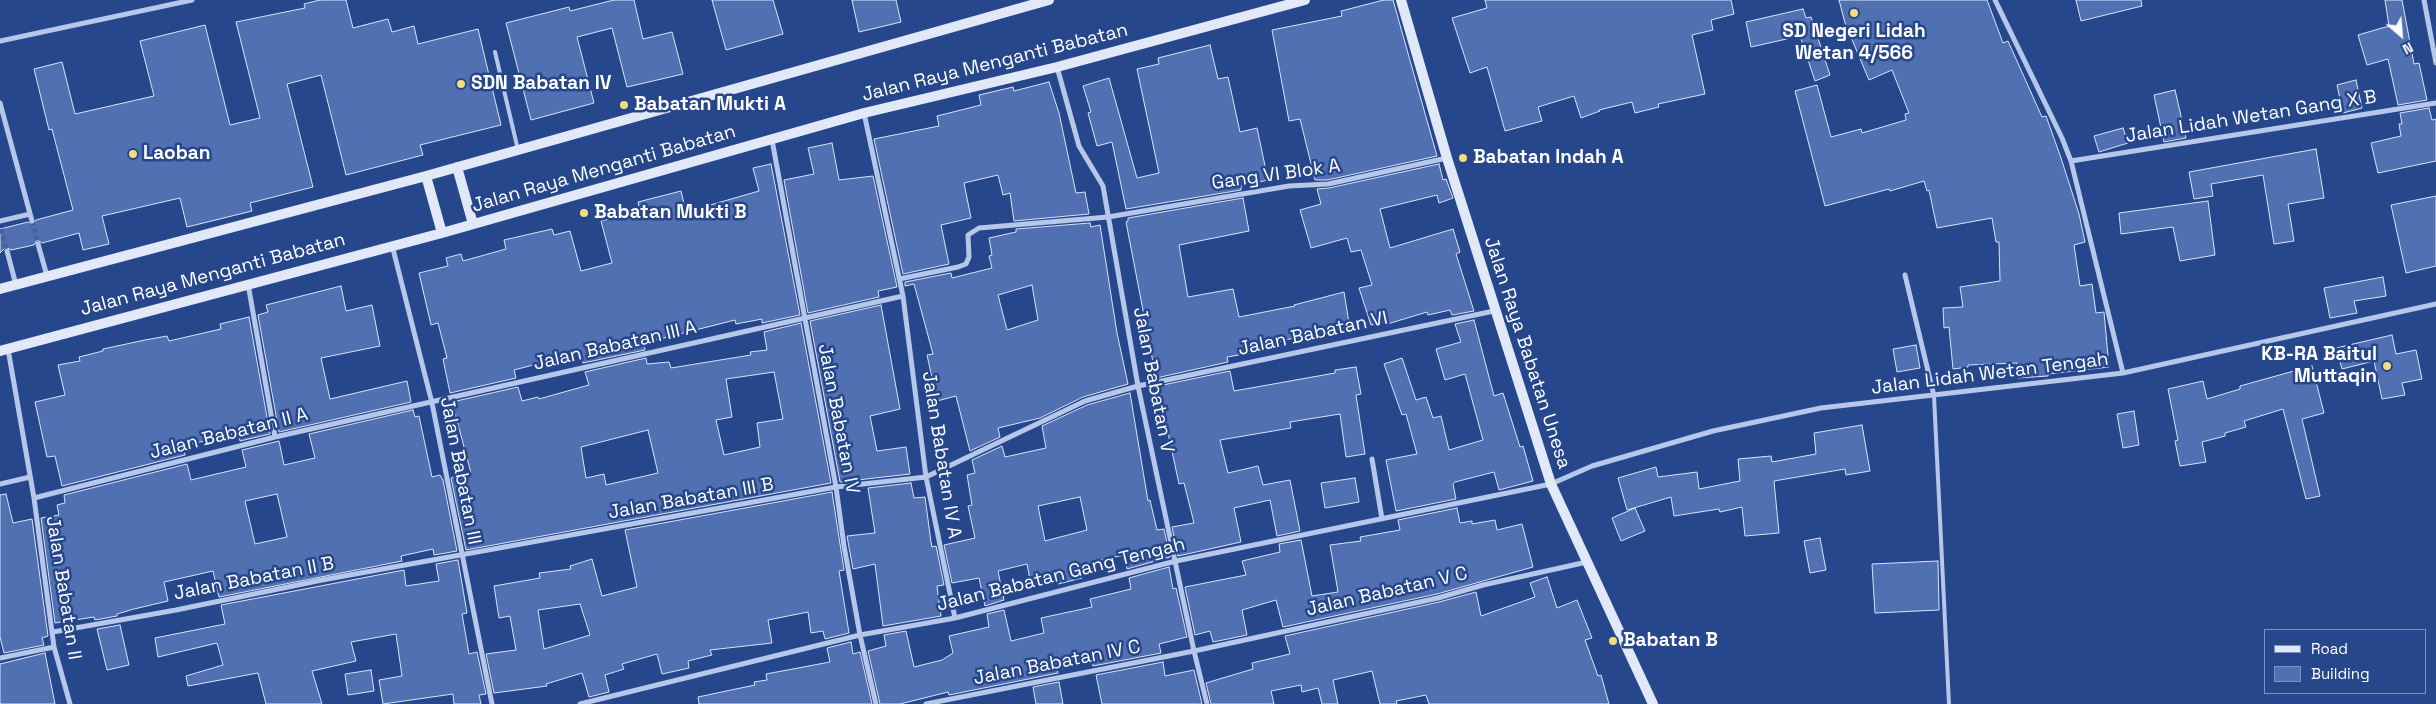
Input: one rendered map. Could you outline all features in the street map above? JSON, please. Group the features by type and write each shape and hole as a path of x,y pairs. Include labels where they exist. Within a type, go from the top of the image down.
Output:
{"main road":[{"path":"0,289 426,176 1049,0"},
{"name":"Jalan Raya Menganti Babatan","path":"4,350 442,233 864,113 1057,67 1305,0"},
{"name":"Jalan Raya Babatan Unesa","path":"1401,0 1494,311 1551,484 1653,704"},
{"path":"457,167 473,224"},
{"path":"426,176 442,233"}],"street":[{"path":"0,41 192,0"},
{"path":"1995,0 2062,138 2071,161 2123,373"},
{"path":"2424,0 2436,63"},
{"name":"Jalan Babatan V","path":"1057,67 1079,146 1103,186 1138,386 1194,652 1207,704"},
{"path":"0,103 32,221"},
{"name":"Jalan Lidah Wetan Gang X B","path":"2071,161 2436,103"},
{"name":"Jalan Babatan IV A","path":"864,113 903,296 926,477 955,618"},
{"name":"Jalan Babatan IV","path":"772,140 836,487 844,546 860,635 876,704"},
{"name":"Gang VI Blok A","path":"1108,218 1289,186 1328,184 1447,158"},
{"path":"0,224 30,214"},
{"path":"899,279 958,268 966,264 969,257 968,235 979,228 1108,218"},
{"path":"38,244 46,276"},
{"name":"Jalan Babatan III","path":"392,245 432,403 492,704"},
{"path":"7,251 16,284"},
{"path":"1905,276 1934,396"},
{"path":"248,284 274,437"},
{"path":"804,319 903,296"},
{"name":"Jalan Lidah Wetan Tengah","path":"1551,484 1592,466 1713,431 1821,408 2123,373 2436,304"},
{"name":"Jalan Babatan VI","path":"926,477 1085,401 1138,386 1494,311"},
{"name":"Jalan Babatan III A","path":"432,403 804,319"},
{"name":"Jalan Babatan II","path":"4,350 34,498 54,647 70,704"},
{"name":"Jalan Babatan II A","path":"34,498 274,437 432,403"},
{"path":"1372,460 1382,519"},
{"path":"0,484 30,477"},
{"name":"Jalan Babatan III B","path":"462,556 836,487 926,477"},
{"name":"Jalan Babatan Gang Tengah","path":"580,704 860,635 955,618 1176,562 1551,484"},
{"name":"Jalan Babatan II B","path":"53,632 176,610 322,580 462,556"},
{"name":"Jalan Babatan V C","path":"1194,652 1438,598 1483,585 1587,562"},
{"path":"0,658 54,647"},
{"name":"Jalan Babatan IV C","path":"926,704 1194,652"},
{"path":"962,698 964,704"}],"lane":[{"path":"495,52 518,150"},
{"path":"1934,396 1949,704"}],"building":[{"path":"320,0 346,0 353,28 388,19 392,32 414,26 418,44 478,29 501,125 420,145 423,155 346,175 321,75 287,84 313,187 250,203 252,211 187,227 180,198 102,216 109,244 83,250 79,233 42,243 37,240 34,245 11,250 6,247 0,253 0,229 28,222 33,225 36,220 73,210 52,129 49,130 34,69 62,62 75,114 154,96 140,41 205,25 230,125 260,118 236,22 305,8 304,4"},
{"path":"614,0 634,0 643,39 672,32 683,74 627,87 612,28 577,37 594,103 531,120 506,23 569,7 570,11"},
{"path":"712,0 773,0 783,34 726,50"},
{"path":"852,0 896,0 901,22 859,32"},
{"path":"1384,0 1393,0 1437,156 1327,180 1315,180 1300,119 1289,121 1272,30 1342,16 1341,11"},
{"path":"1485,0 1731,0 1734,14 1711,20 1713,30 1692,35 1705,94 1658,104 1659,107 1635,113 1632,102 1599,110 1581,118 1574,96 1538,107 1542,121 1505,131 1487,67 1470,73 1452,18 1487,8"},
{"path":"1839,0 1987,0 2003,43 2008,41 2042,117 2046,116 2061,158 2079,214 2085,242 2074,245 2080,286 2092,284 2096,313 2104,312 2109,367 2048,374 2048,376 2018,378 2017,363 1968,365 1968,367 1953,369 1949,327 1944,328 1943,308 1963,307 1960,287 2000,281 1999,242 1996,242 1992,218 1937,228 1929,190 1927,191 1924,181 1825,206 1795,91 1817,85 1831,137 1861,129 1862,133 1906,120 1905,114 1909,113 1892,70 1869,80 1845,23"},
{"path":"2076,0 2141,0 2142,6 2081,21"},
{"path":"2385,0 2402,0 2414,64 2419,63 2427,100 2398,105 2388,59 2367,65 2358,35 2389,26"},
{"path":"1803,9 1806,18 1811,17 1830,75 1815,81 1800,36 1751,47 1746,22"},
{"path":"1210,45 1218,79 1228,77 1240,132 1257,128 1268,180 1241,186 1241,190 1126,209 1112,142 1097,146 1088,113 1091,112 1083,86 1109,78 1137,178 1159,173 1137,69 1159,64 1158,58"},
{"path":"2356,80 2362,108 2343,113 2337,85"},
{"path":"1049,82 1059,113 1076,193 1085,192 1089,214 1014,221 1010,193 1003,195 998,175 964,183 971,218 941,225 949,264 903,274 874,139 939,126 937,116 981,105 979,95 1013,87 1014,91"},
{"path":"2175,90 2186,138 2164,142 2154,95"},
{"path":"2429,108 2432,120 2436,119 2436,161 2378,173 2371,143 2401,136 2399,124 2402,124 2400,113"},
{"path":"2123,128 2128,143 2099,152 2094,136"},
{"path":"832,143 839,180 873,176 897,287 878,291 879,297 808,313 784,180 814,174 808,148"},
{"path":"2316,149 2324,198 2288,204 2294,241 2274,244 2263,175 2211,184 2213,196 2194,199 2189,172"},
{"path":"771,164 800,315 762,323 762,319 736,324 735,320 644,343 645,350 583,363 580,353 514,370 516,378 450,393 443,359 447,358 438,323 431,325 419,273 448,266 446,258 461,254 463,261 506,249 504,240 552,229 554,235 570,231 581,271 612,263 601,221 640,211 638,202 681,191 686,212 759,191 753,168"},
{"path":"1439,164 1443,180 1446,179 1453,198 1439,203 1437,195 1380,209 1390,248 1453,229 1460,252 1456,254 1474,311 1452,315 1450,310 1428,315 1427,312 1384,325 1383,322 1371,325 1359,288 1372,285 1361,250 1351,252 1347,238 1311,248 1300,210 1321,204 1317,189"},
{"path":"2436,196 2436,266 2406,273 2391,205"},
{"path":"1243,198 1249,231 1179,245 1188,297 1233,289 1239,317 1295,306 1344,292 1350,329 1334,333 1333,328 1278,342 1279,348 1227,357 1228,362 1156,378 1126,222 1128,218"},
{"path":"2208,201 2215,255 2180,261 2173,227 2121,234 2119,213"},
{"path":"1090,223 1091,227 1100,225 1117,333 1128,384 1083,397 1040,418 998,428 1000,437 970,451 956,396 937,401 927,355 933,354 914,284 905,286 905,282 951,273 952,278 992,268 989,256 992,255 989,238 1016,232 1016,229","holes":["1032,285 1038,320 1007,330 998,295"]},
{"path":"2383,277 2386,296 2354,301 2357,313 2330,318 2324,288"},
{"path":"341,286 346,311 372,305 380,346 321,358 330,399 407,381 411,402 279,432 258,315 268,312 266,305"},
{"path":"881,305 900,409 870,416 877,451 906,447 910,474 840,482 810,321"},
{"path":"249,317 270,434 240,441 238,433 183,446 185,455 62,486 55,456 47,457 35,402 65,395 58,365 80,361 79,357 103,351 103,349 167,336 169,341 221,329 220,324"},
{"path":"1474,320 1494,396 1503,393 1520,447 1523,446 1533,481 1499,490 1494,472 1455,482 1453,484 1456,499 1396,511 1386,460 1417,454 1406,414 1402,415 1384,364 1402,358 1416,400 1426,397 1433,418 1441,416 1449,450 1483,440 1465,374 1445,380 1436,349 1461,342 1455,324"},
{"path":"801,323 831,483 466,550 451,478 471,473 452,402 518,387 522,401 538,397 539,399 589,385 585,372 646,358 647,364 669,362 671,368 751,355 750,352 767,350 764,332","holes":["774,372 783,419 757,423 760,447 724,455 716,420 732,417 726,379","648,430 658,473 606,485 604,474 586,478 581,447"]},
{"path":"2392,335 2396,354 2416,350 2422,379 2402,383 2405,395 2382,399 2374,361 2342,369 2336,348"},
{"path":"1916,345 1920,368 1897,372 1893,349"},
{"path":"2312,366 2324,413 2302,419 2320,496 2306,499 2283,409 2244,421 2246,427 2225,433 2225,436 2202,442 2206,462 2180,466 2175,441 2178,440 2168,389 2203,381 2207,399 2240,389 2240,386"},
{"path":"1356,367 1361,394 1356,395 1365,454 1346,457 1340,414 1290,422 1291,428 1220,440 1228,473 1258,466 1263,485 1290,480 1300,531 1277,536 1270,500 1234,508 1241,542 1178,556 1172,527 1194,523 1184,483 1179,484 1158,386 1230,371 1234,391 1335,373 1335,370"},
{"path":"1130,393 1148,501 1150,500 1157,530 1164,529 1170,557 1127,569 1124,555 1079,565 1082,578 1058,584 1056,575 1030,580 1027,564 998,571 1004,600 985,606 979,578 952,583 944,545 975,538 968,506 972,505 967,475 975,473 972,460 1002,446 1005,457 1046,448 1042,426 1087,405","holes":["1080,497 1087,530 1045,541 1038,506"]},
{"path":"413,410 415,417 419,416 432,477 440,475 443,480 457,551 434,555 433,549 401,556 402,561 219,597 213,571 164,582 168,601 117,614 117,616 95,620 94,617 55,623 41,518 59,515 57,505 65,503 64,495 187,464 191,480 246,467 242,450 279,441 284,465 315,458 309,434","holes":["277,494 287,537 255,544 245,501"]},
{"path":"2134,411 2139,445 2123,448 2117,414"},
{"path":"1862,425 1870,471 1846,475 1845,469 1774,481 1779,533 1745,536 1742,507 1720,512 1719,509 1674,516 1671,497 1627,510 1618,478 1656,467 1658,477 1697,472 1699,489 1740,481 1738,459 1771,456 1772,462 1816,454 1814,433"},
{"path":"1355,478 1359,502 1325,508 1321,483"},
{"path":"911,483 914,498 925,497 932,547 936,546 944,585 937,586 941,616 883,626 875,564 853,569 847,536 875,533 868,488"},
{"path":"832,492 844,570 839,571 849,633 825,639 823,631 811,633 808,612 768,620 772,643 710,650 712,655 688,661 689,668 662,674 657,654 622,664 624,669 605,675 609,692 589,697 582,673 546,684 547,686 494,693 486,654 516,650 510,616 499,618 494,586 540,578 539,573 571,569 570,566 592,559 602,596 637,587 625,530","holes":["580,604 590,635 544,649 538,610"]},
{"path":"6,494 13,523 32,519 48,636 42,638 44,645 4,653 0,637 0,495"},
{"path":"1457,508 1460,523 1472,521 1472,524 1495,520 1497,530 1522,524 1533,567 1437,594 1283,627 1276,600 1242,610 1247,635 1213,642 1210,631 1195,635 1185,587 1246,575 1242,561 1280,552 1279,544 1301,540 1312,596 1338,592 1330,545 1361,541 1360,537 1400,530 1398,520"},
{"path":"1635,508 1645,531 1621,541 1612,518"},
{"path":"1820,538 1826,570 1810,573 1804,541"},
{"path":"458,560 467,613 462,614 469,654 477,652 486,694 479,695 481,704 454,704 453,694 383,704 379,680 402,676 396,634 351,642 356,661 312,671 322,704 266,704 258,673 188,686 186,676 223,665 217,643 158,657 155,638 225,624 221,605 404,570 406,586 439,581 436,564"},
{"path":"1938,561 1939,610 1875,613 1872,564"},
{"path":"1169,567 1173,589 1176,588 1187,637 1159,644 1161,653 1093,666 1092,661 1057,669 1058,673 949,695 948,692 900,704 880,704 868,651 886,646 884,635 906,631 914,667 942,660 953,653 949,636 989,627 987,614 1004,610 1011,641 1044,633 1041,618 1092,607 1090,599 1131,589 1129,578"},
{"path":"1547,577 1557,608 1577,600 1592,638 1585,640 1598,676 1601,675 1609,704 1429,704 1426,695 1396,701 1397,704 1380,704 1372,671 1333,680 1338,704 1322,704 1318,688 1302,692 1301,685 1271,691 1274,704 1211,704 1206,683 1253,669 1252,663 1290,654 1285,636 1476,592 1481,616 1535,597 1530,583"},
{"path":"120,625 129,665 107,670 97,629"},
{"path":"851,642 853,654 860,652 872,704 699,704 698,697 755,685 754,682 767,680 766,674 830,662 827,648"},
{"path":"45,653 55,704 0,704 0,664"},
{"path":"1163,662 1165,676 1194,670 1202,704 1102,704 1096,675"},
{"path":"371,670 374,691 348,695 345,674"},
{"path":"1059,682 1063,704 1036,704 1033,687"}],"tunnel":[{"path":"32,221 38,244"},
{"path":"1,229 7,251"}],"place":[{"name":"SD Negeri Lidah Wetan 4/566","path":"1854,13"},
{"name":"SDN Babatan IV","path":"461,84"},
{"name":"Babatan Mukti A","path":"624,105"},
{"name":"Laoban","path":"133,154"},
{"name":"Babatan Indah A","path":"1463,158"},
{"name":"Babatan Mukti B","path":"584,213"},
{"name":"KB-RA Baitul Muttaqin","path":"2387,366"},
{"name":"Babatan B","path":"1613,641"}]}
